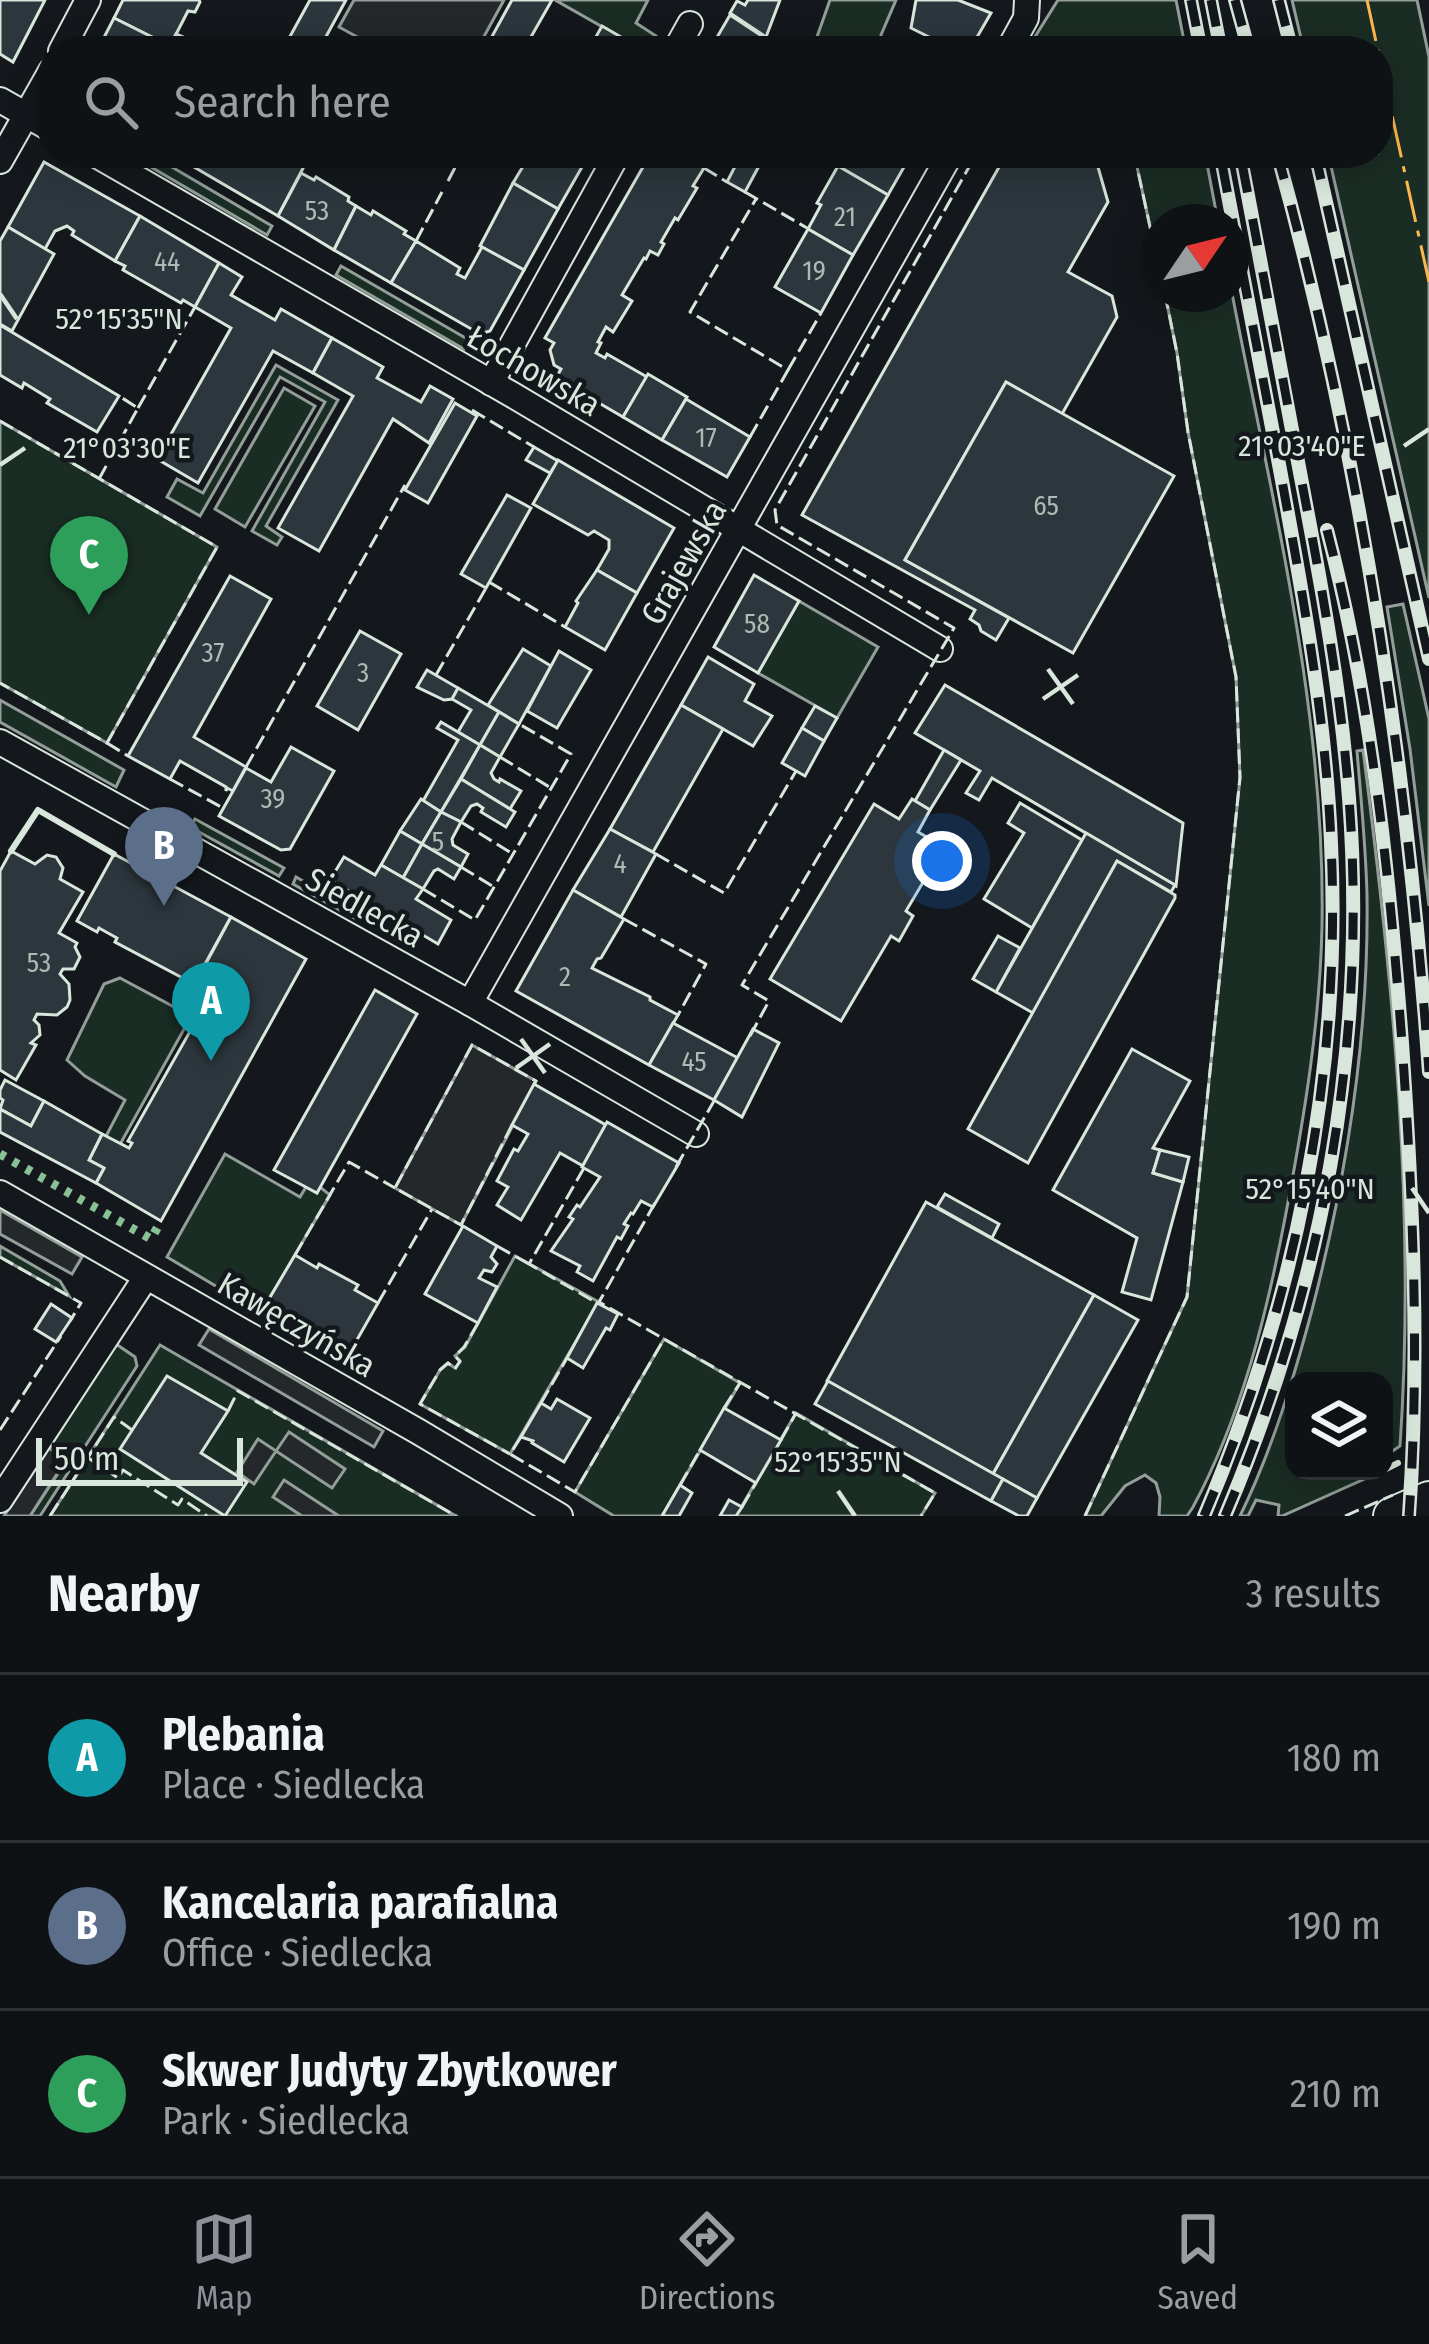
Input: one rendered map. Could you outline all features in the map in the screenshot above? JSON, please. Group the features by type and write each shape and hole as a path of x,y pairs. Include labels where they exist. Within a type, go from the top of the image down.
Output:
{"street":[{"path":"70,36 88,0"},
{"path":"1016,36 1026,18 1027,0"},
{"path":"683,36 690,24"},
{"path":"0,161 36,98"},
{"path":"0,100 36,120"},
{"name":"Łochowska","path":"119,168 940,649"},
{"path":"491,383 610,168"},
{"name":"Grajewska","path":"470,1003 943,168"},
{"name":"Siedlecka","path":"0,742 696,1134"},
{"name":"Kawęczyńska","path":"0,1193 560,1516"},
{"path":"0,1500 146,1277"},
{"path":"1392,1516 1429,1500"}],"green space":[{"path":"555,0 648,0 636,23 656,36 619,36"},
{"path":"830,0 896,0 881,36 817,36"},
{"path":"1058,0 1176,0 1183,36 1036,36"},
{"path":"1292,0 1417,0 1429,57 1429,598 1331,168 1393,168 1393,36 1300,36"},
{"path":"153,168 173,168 272,226 267,235"},
{"path":"1137,168 1208,168 1215,204 1145,204"},
{"path":"341,266 469,340 464,349 336,275"},
{"path":"1169,312 1236,312 1306,685 1321,845 1321,962 1286,1213 1251,1363 1226,1437 1187,1516 1159,1516 1156,1483 1145,1475 1125,1486 1101,1516 1085,1516 1187,1297 1240,778 1236,677"},
{"path":"276,365 338,400 266,526 282,537 277,545 252,531 325,402 280,377 200,516 167,497 177,479 203,493"},
{"path":"284,388 315,406 245,527 215,509"},
{"path":"0,421 217,547 107,743 0,683"},
{"path":"799,601 878,647 837,718 758,673"},
{"path":"1403,604 1429,719 1429,906 1387,607"},
{"path":"0,700 124,770 116,787 0,722"},
{"path":"1363,750 1399,1097 1404,1359 1400,1446 1393,1451 1393,1372 1294,1372 1324,1259 1360,1053 1367,896 1357,751"},
{"path":"195,819 284,868 279,876 190,827"},
{"path":"296,877 359,913 356,919 293,884"},
{"path":"120,978 178,1009 191,988 203,995 118,1148 104,1140 125,1100 67,1060 104,984"},
{"path":"225,1154 300,1197 306,1187 317,1193 320,1187 330,1195 261,1313 167,1257"},
{"path":"0,1246 60,1281 69,1296 0,1257"},
{"path":"515,1256 599,1302 510,1454 420,1404 440,1370 448,1363 455,1368 460,1362 455,1356 465,1347"},
{"path":"664,1339 740,1383 662,1516 614,1516 575,1492"},
{"path":"116,1344 135,1357 137,1366 40,1516 30,1516 66,1461 53,1451 52,1443"},
{"path":"160,1345 456,1516 50,1516"},
{"path":"1285,1400 1285,1480 1362,1480 1282,1516 1278,1516 1279,1505 1256,1500 1248,1516 1240,1516"},
{"path":"796,1413 935,1493 921,1516 736,1516"}],"shaded area":[{"path":"354,0 504,0 484,36 356,36 339,27"},
{"path":"472,1045 536,1081 461,1225 395,1188"},
{"path":"0,1210 82,1257 72,1274 0,1234"},
{"path":"209,1329 383,1431 374,1447 199,1345"},
{"path":"289,1432 345,1469 332,1488 276,1451"},
{"path":"258,1439 276,1451 254,1484 237,1472"},
{"path":"49,1448 66,1460 30,1516 4,1516"},
{"path":"284,1480 339,1516 302,1516 273,1497"}],"building":[{"path":"0,0 45,0 13,62 0,54"},
{"path":"123,0 200,2 195,12 188,11 175,36 150,36 114,18"},
{"path":"310,0 346,0 326,36 290,36"},
{"path":"512,0 552,0 532,36 492,36"},
{"path":"748,0 780,0 766,36 730,13 737,1 745,5"},
{"path":"916,0 958,0 991,13 978,36 927,36 911,28"},
{"path":"730,15 762,36 718,36"},
{"path":"114,18 150,36 105,36"},
{"path":"602,26 619,36 596,36"},
{"path":"41,168 55,168 140,216 115,261 72,235 74,231 67,226 55,231 45,249 8,227"},
{"path":"196,168 303,168 278,216"},
{"path":"522,168 581,168 558,209 513,183"},
{"path":"642,168 704,168 658,255 650,251 622,295 632,301 613,332 606,327 598,342 596,353 605,358 607,354 647,377 623,417 556,378 561,369 554,365 550,350 554,343 545,338"},
{"path":"734,168 758,168 745,192 727,182"},
{"path":"837,168 888,195 853,255 808,229 821,205 817,203"},
{"path":"841,168 903,168 888,195"},
{"path":"999,168 1098,168 1108,202 1068,272 1112,296 1117,317 1062,414 1006,382 905,560 1009,618 996,640 970,619 975,610 802,515"},
{"path":"301,173 316,177 356,206 334,250 278,216"},
{"path":"513,183 558,209 524,270 480,246"},
{"path":"356,206 371,215 373,211 416,241 391,283 334,250"},
{"path":"140,216 219,263 195,307 123,270 125,266 115,261"},
{"path":"8,227 54,254 12,331 0,324 0,241"},
{"path":"808,229 853,255 821,313 775,287"},
{"path":"416,241 460,268 457,274 465,278 482,247 524,270 490,331 480,334 391,283"},
{"path":"219,263 242,277 231,295 275,320 281,309 332,338 313,373 273,351 198,483 157,459 231,328 195,307"},
{"path":"0,325 119,396 97,432 47,403 50,399 24,383 22,388 0,375"},
{"path":"332,338 383,367 377,378 421,402 430,386 453,399 429,443 393,419 319,551 278,528 353,396 313,373"},
{"path":"648,374 687,397 662,440 623,417"},
{"path":"1006,382 1174,476 1073,653 905,560"},
{"path":"686,399 750,437 727,477 662,440"},
{"path":"455,403 477,416 428,503 405,490"},
{"path":"534,447 558,461 550,473 526,460"},
{"path":"558,460 674,528 637,593 597,570 609,540 594,531 588,535 533,504"},
{"path":"507,495 531,508 486,588 461,574"},
{"path":"597,570 637,593 605,650 565,627"},
{"path":"754,575 799,601 758,673 714,647"},
{"path":"230,576 271,599 194,737 246,767 233,791 226,791 180,761 170,779 128,756"},
{"path":"360,631 401,654 358,730 317,706"},
{"path":"523,649 551,666 519,724 488,705"},
{"path":"559,651 591,670 557,728 527,711"},
{"path":"708,657 754,684 745,701 772,716 753,746 681,705"},
{"path":"427,670 458,688 453,699 444,700 417,687"},
{"path":"945,685 1183,823 1176,886 992,778 979,800 966,793 980,771 915,733"},
{"path":"458,688 499,712 480,745 458,732 471,710 452,699"},
{"path":"681,705 723,729 653,852 610,829"},
{"path":"815,706 837,718 824,741 802,728"},
{"path":"499,712 519,724 500,757 480,745"},
{"path":"441,722 480,745 441,812 423,801 458,740 437,728"},
{"path":"802,728 824,741 805,776 782,763"},
{"path":"480,745 500,757 491,773 494,779 521,791 510,809 461,779"},
{"path":"291,747 334,771 290,849 281,850 219,816 246,768 271,782"},
{"path":"944,750 961,760 930,810 915,801"},
{"path":"461,779 515,812 506,827 481,812 477,804 461,822 441,812"},
{"path":"421,799 441,812 422,844 400,831"},
{"path":"912,799 930,810 918,832 944,847 906,911 913,916 899,941 891,936 841,1021 770,979 874,804 899,819"},
{"path":"1020,803 1082,840 1032,928 984,899 1024,833 1008,823"},
{"path":"441,812 461,822 452,839 453,845 468,854 461,867 422,844"},
{"path":"610,829 656,854 621,917 573,890"},
{"path":"400,831 422,844 403,878 381,865"},
{"path":"1086,833 1175,885 1171,892 1117,861 1033,1013 996,992"},
{"path":"422,844 461,867 454,879 438,869 423,889 403,878"},
{"path":"11,851 35,864 47,855 56,857 63,868 60,879 83,892 59,933 77,943 80,957 74,969 63,969 60,974 69,984 70,1000 57,1015 37,1014 34,1020 40,1035 31,1043 36,1045 16,1080 0,1070 0,871"},
{"path":"114,854 231,917 194,984 115,942 117,938 99,928 97,932 77,921"},
{"path":"344,857 375,875 381,865 423,889 416,899 451,920 438,944 330,880"},
{"path":"1117,861 1175,898 1028,1163 968,1129"},
{"path":"573,890 624,919 592,968 678,1015 649,1065 516,991"},
{"path":"231,917 306,959 161,1221 96,1183 104,1168 89,1160 102,1134 129,1148 132,1143 128,1141 214,989 197,980"},
{"path":"998,936 1020,948 996,992 973,979"},
{"path":"375,990 417,1014 317,1193 274,1170"},
{"path":"673,1023 738,1058 714,1100 649,1065"},
{"path":"753,1029 779,1043 742,1117 714,1100"},
{"path":"1132,1049 1190,1081 1153,1148 1160,1150 1153,1173 1183,1182 1151,1300 1122,1292 1137,1238 1053,1190"},
{"path":"5,1080 44,1101 31,1126 0,1109"},
{"path":"534,1084 606,1125 583,1166 560,1153 521,1220 497,1205 508,1187 497,1181 528,1134 512,1125"},
{"path":"44,1101 102,1134 89,1160 104,1168 96,1183 0,1132 0,1109 31,1126"},
{"path":"607,1122 679,1163 653,1207 641,1201 631,1213 621,1239 617,1237 593,1281 577,1272 580,1266 551,1251 573,1219 569,1217 600,1177 582,1167"},
{"path":"1160,1150 1189,1157 1183,1182 1153,1173"},
{"path":"945,1194 999,1224 992,1238 937,1207"},
{"path":"926,1202 1094,1295 993,1474 827,1381"},
{"path":"463,1226 497,1246 491,1257 497,1264 479,1278 497,1287 478,1323 425,1294"},
{"path":"295,1255 358,1285 355,1290 378,1303 350,1352 266,1304"},
{"path":"1094,1295 1138,1320 1037,1498 993,1474"},
{"path":"597,1303 618,1314 583,1368 567,1358"},
{"path":"51,1304 72,1318 56,1342 35,1329"},
{"path":"167,1376 228,1411 201,1453 247,1482 225,1516 120,1449"},
{"path":"828,1381 1003,1479 991,1501 815,1404"},
{"path":"557,1399 590,1418 564,1462 521,1437 541,1403 551,1409"},
{"path":"724,1408 781,1440 756,1483 700,1450"},
{"path":"1003,1479 1037,1498 1027,1516 991,1501"},
{"path":"680,1485 692,1493 679,1516 662,1516"},
{"path":"729,1500 742,1507 736,1516 720,1516"}],"railway":[{"path":"1191,0 1198,36"},
{"path":"1211,0 1218,36"},
{"path":"1235,0 1245,36"},
{"path":"1279,0 1288,36"},
{"path":"1204,1516 1264,1354 1306,1187 1329,1016 1332,930 1328,797 1312,658 1223,168"},
{"path":"1225,1516 1288,1343 1312,1254 1344,1074 1353,890 1346,758 1330,640 1243,168"},
{"path":"1281,168 1333,380 1376,609 1408,840 1429,1072"},
{"path":"1318,168 1429,659"},
{"path":"1327,530 1367,721 1397,978 1414,1280 1409,1516"}],"hedge":[{"path":"0,1154 151,1239 161,1221"}],"fence":[{"path":"448,181 455,168"},
{"path":"704,168 727,182"},
{"path":"750,1036 769,1001 742,985 954,628 777,525 775,510 969,168"},
{"path":"1137,168 1145,204"},
{"path":"416,241 442,192"},
{"path":"745,192 807,228"},
{"path":"750,437 788,370 690,312 756,199"},
{"path":"138,408 195,307"},
{"path":"1085,1516 1187,1297 1240,777 1236,677 1169,312"},
{"path":"788,370 821,313"},
{"path":"99,479 138,408 119,396"},
{"path":"472,410 534,447"},
{"path":"0,421 217,547 107,743 0,683"},
{"path":"246,767 405,485"},
{"path":"489,582 565,627"},
{"path":"436,675 486,588"},
{"path":"423,889 475,920 571,754 519,724"},
{"path":"107,743 128,756"},
{"path":"500,757 551,788"},
{"path":"656,854 724,893 796,771"},
{"path":"170,779 223,808"},
{"path":"461,822 513,854"},
{"path":"461,867 494,887"},
{"path":"624,919 706,964 678,1015"},
{"path":"512,1125 461,1225 395,1188 472,1045 536,1081 534,1084"},
{"path":"676,1167 718,1094"},
{"path":"295,1255 349,1162 395,1188"},
{"path":"584,1168 529,1264 597,1303"},
{"path":"655,1203 599,1302 935,1493 921,1516"},
{"path":"378,1303 432,1209"},
{"path":"497,1246 529,1264"},
{"path":"0,1257 81,1303 70,1321"},
{"path":"478,1323 455,1356 460,1361 455,1369 448,1363 440,1370 420,1404 510,1454"},
{"path":"0,1430 61,1336"},
{"path":"521,1437 510,1454 575,1492 664,1339"},
{"path":"541,1403 567,1358"},
{"path":"724,1408 740,1383"},
{"path":"228,1411 238,1391 456,1516"},
{"path":"781,1440 796,1413"},
{"path":"50,1516 114,1417 132,1430"},
{"path":"680,1485 700,1450"},
{"path":"87,1457 118,1478 123,1470 178,1505 182,1499 207,1516"},
{"path":"742,1507 756,1483"},
{"path":"1345,1516 1393,1495"}],"wall":[{"path":"11,851 38,810 114,854"},
{"path":"1393,1466 1398,1463"}],"power":[{"path":"1367,0 1375,36"},
{"path":"1393,120 1429,282"}],"place":[{"name":"Skwer Judyty Zbytkower","path":"89,615"},
{"name":"Kancelaria parafialna","path":"164,906"},
{"name":"Plebania","path":"211,1061"}]}
